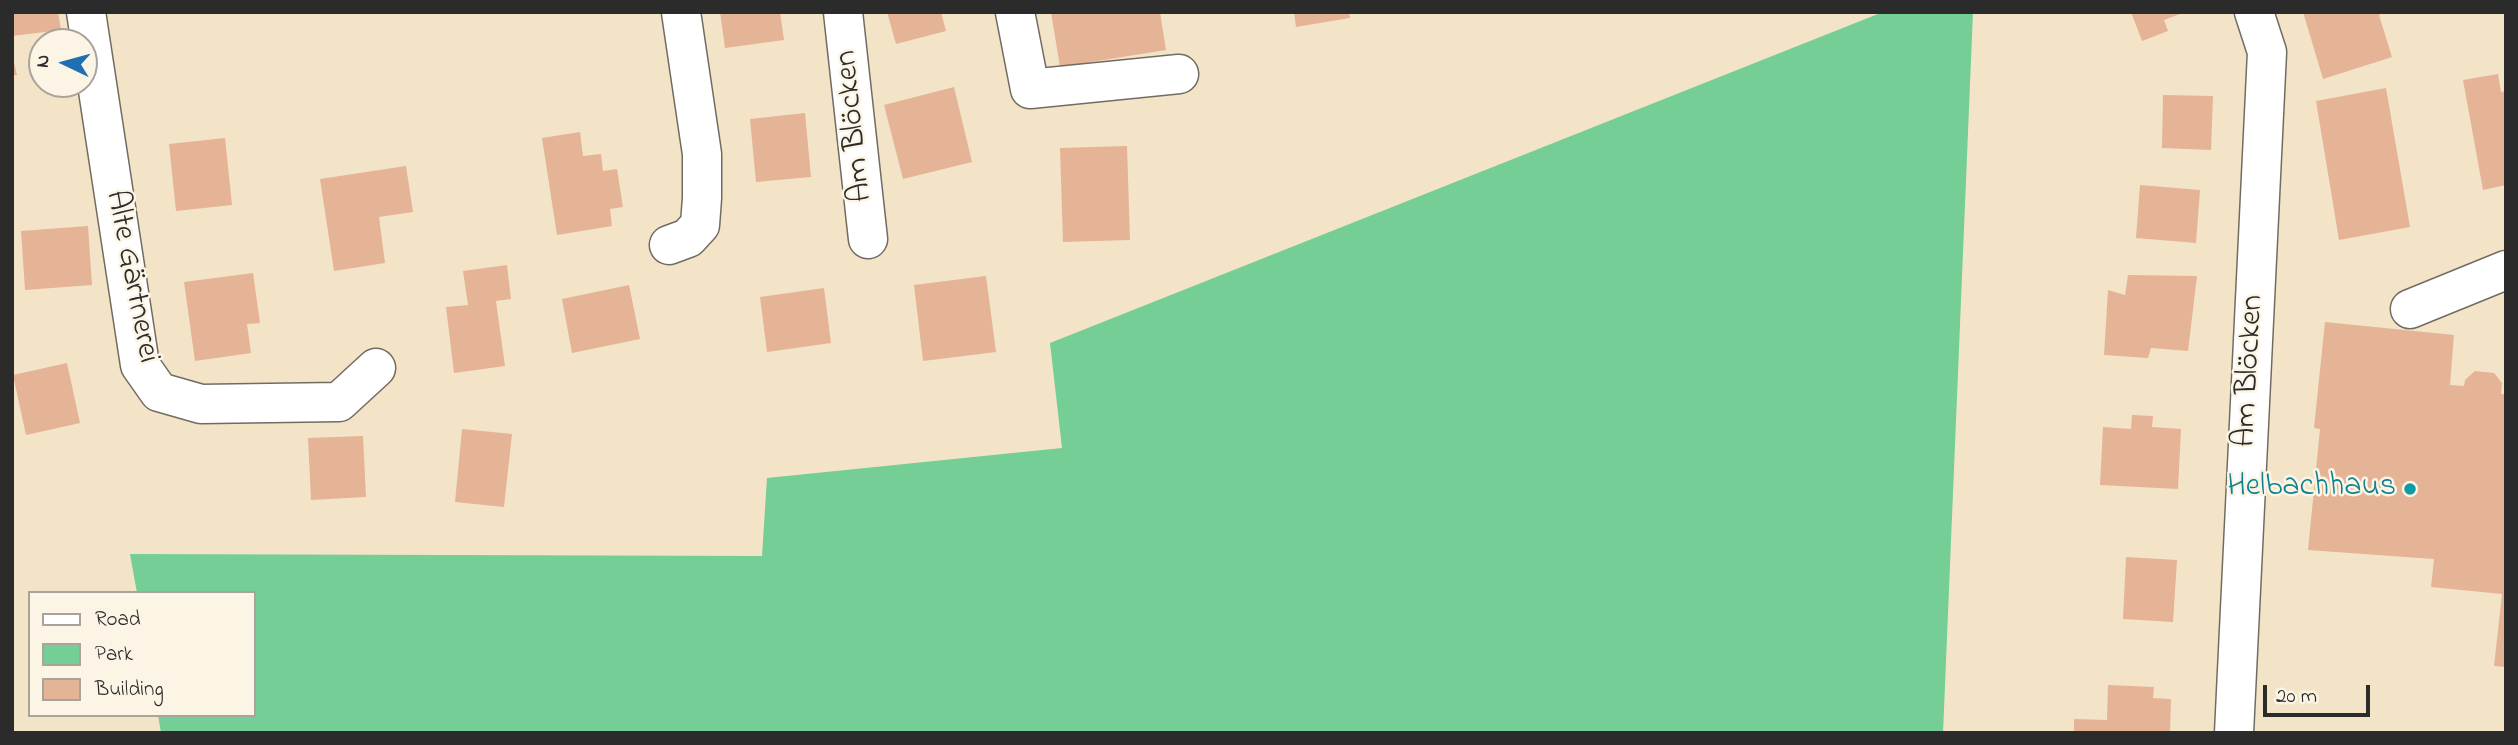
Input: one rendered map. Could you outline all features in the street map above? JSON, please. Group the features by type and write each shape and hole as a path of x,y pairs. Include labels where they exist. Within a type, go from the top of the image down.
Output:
{"street":[{"name":"Alte Gärtnerei","path":"86,12 140,365 159,392 201,404 340,402 376,368"},
{"path":"669,245 688,238 700,225 702,198 702,154 681,12"},
{"name":"Am Blöcken","path":"843,12 868,239"},
{"path":"1014,12 1030,89 1179,74"},
{"name":"Am Blöcken","path":"2234,733 2267,52 2254,12"},
{"path":"2410,309 2488,286 2506,270"}],"green space":[{"path":"1883,12 1973,12 1943,733 161,733 158,717 256,717 256,591 137,591 130,554 762,556 767,478 1062,448 1050,343"}],"building":[{"path":"12,12 58,12 61,28 28,28 28,34 12,36"},
{"path":"720,12 780,12 784,40 725,48"},
{"path":"887,12 941,12 946,31 896,44"},
{"path":"1051,12 1160,12 1166,50 1060,67"},
{"path":"1294,12 1349,12 1350,18 1296,27"},
{"path":"2131,12 2185,12 2164,20 2168,31 2142,41"},
{"path":"2303,12 2386,12 2379,15 2392,57 2323,79"},
{"path":"12,54 17,75 12,75"},
{"path":"2498,74 2501,92 2506,91 2506,185 2483,190 2463,80"},
{"path":"954,87 972,162 903,179 884,105"},
{"path":"2386,88 2410,227 2339,240 2316,101"},
{"path":"2163,95 2213,96 2211,150 2162,148"},
{"path":"805,113 811,177 756,182 750,119"},
{"path":"580,132 583,156 601,154 603,171 617,169 623,207 610,209 612,226 557,235 542,138"},
{"path":"225,138 232,205 176,211 169,144"},
{"path":"1127,146 1130,240 1063,242 1060,148"},
{"path":"406,166 413,212 379,217 385,263 334,271 320,179"},
{"path":"2140,185 2200,190 2196,243 2136,238"},
{"path":"88,226 92,285 25,290 21,231"},
{"path":"507,265 511,299 496,301 505,366 454,373 446,307 468,305 463,271"},
{"path":"253,273 260,323 247,324 251,353 195,361 184,282"},
{"path":"2128,275 2197,276 2188,351 2151,348 2148,358 2104,355 2108,290 2125,295"},
{"path":"986,276 996,352 923,361 914,285"},
{"path":"629,285 640,339 572,353 562,299"},
{"path":"824,288 831,343 767,352 760,297"},
{"name":"Helbachhaus","path":"2325,322 2454,335 2450,385 2464,386 2465,380 2475,371 2494,373 2502,383 2501,394 2506,394 2506,667 2494,666 2502,594 2431,587 2434,559 2308,550 2320,429 2314,428"},
{"path":"67,363 80,423 26,435 13,375"},
{"path":"2132,415 2153,416 2152,427 2181,429 2178,489 2100,485 2103,427 2131,429"},
{"path":"462,429 512,434 504,507 455,502"},
{"path":"363,436 366,497 311,500 308,438"},
{"path":"2126,557 2177,560 2173,622 2123,619"},
{"path":"2108,685 2154,687 2153,698 2171,699 2170,733 2074,733 2074,719 2107,720"}],"place":[{"name":"Helbachhaus","path":"2410,489"}]}
